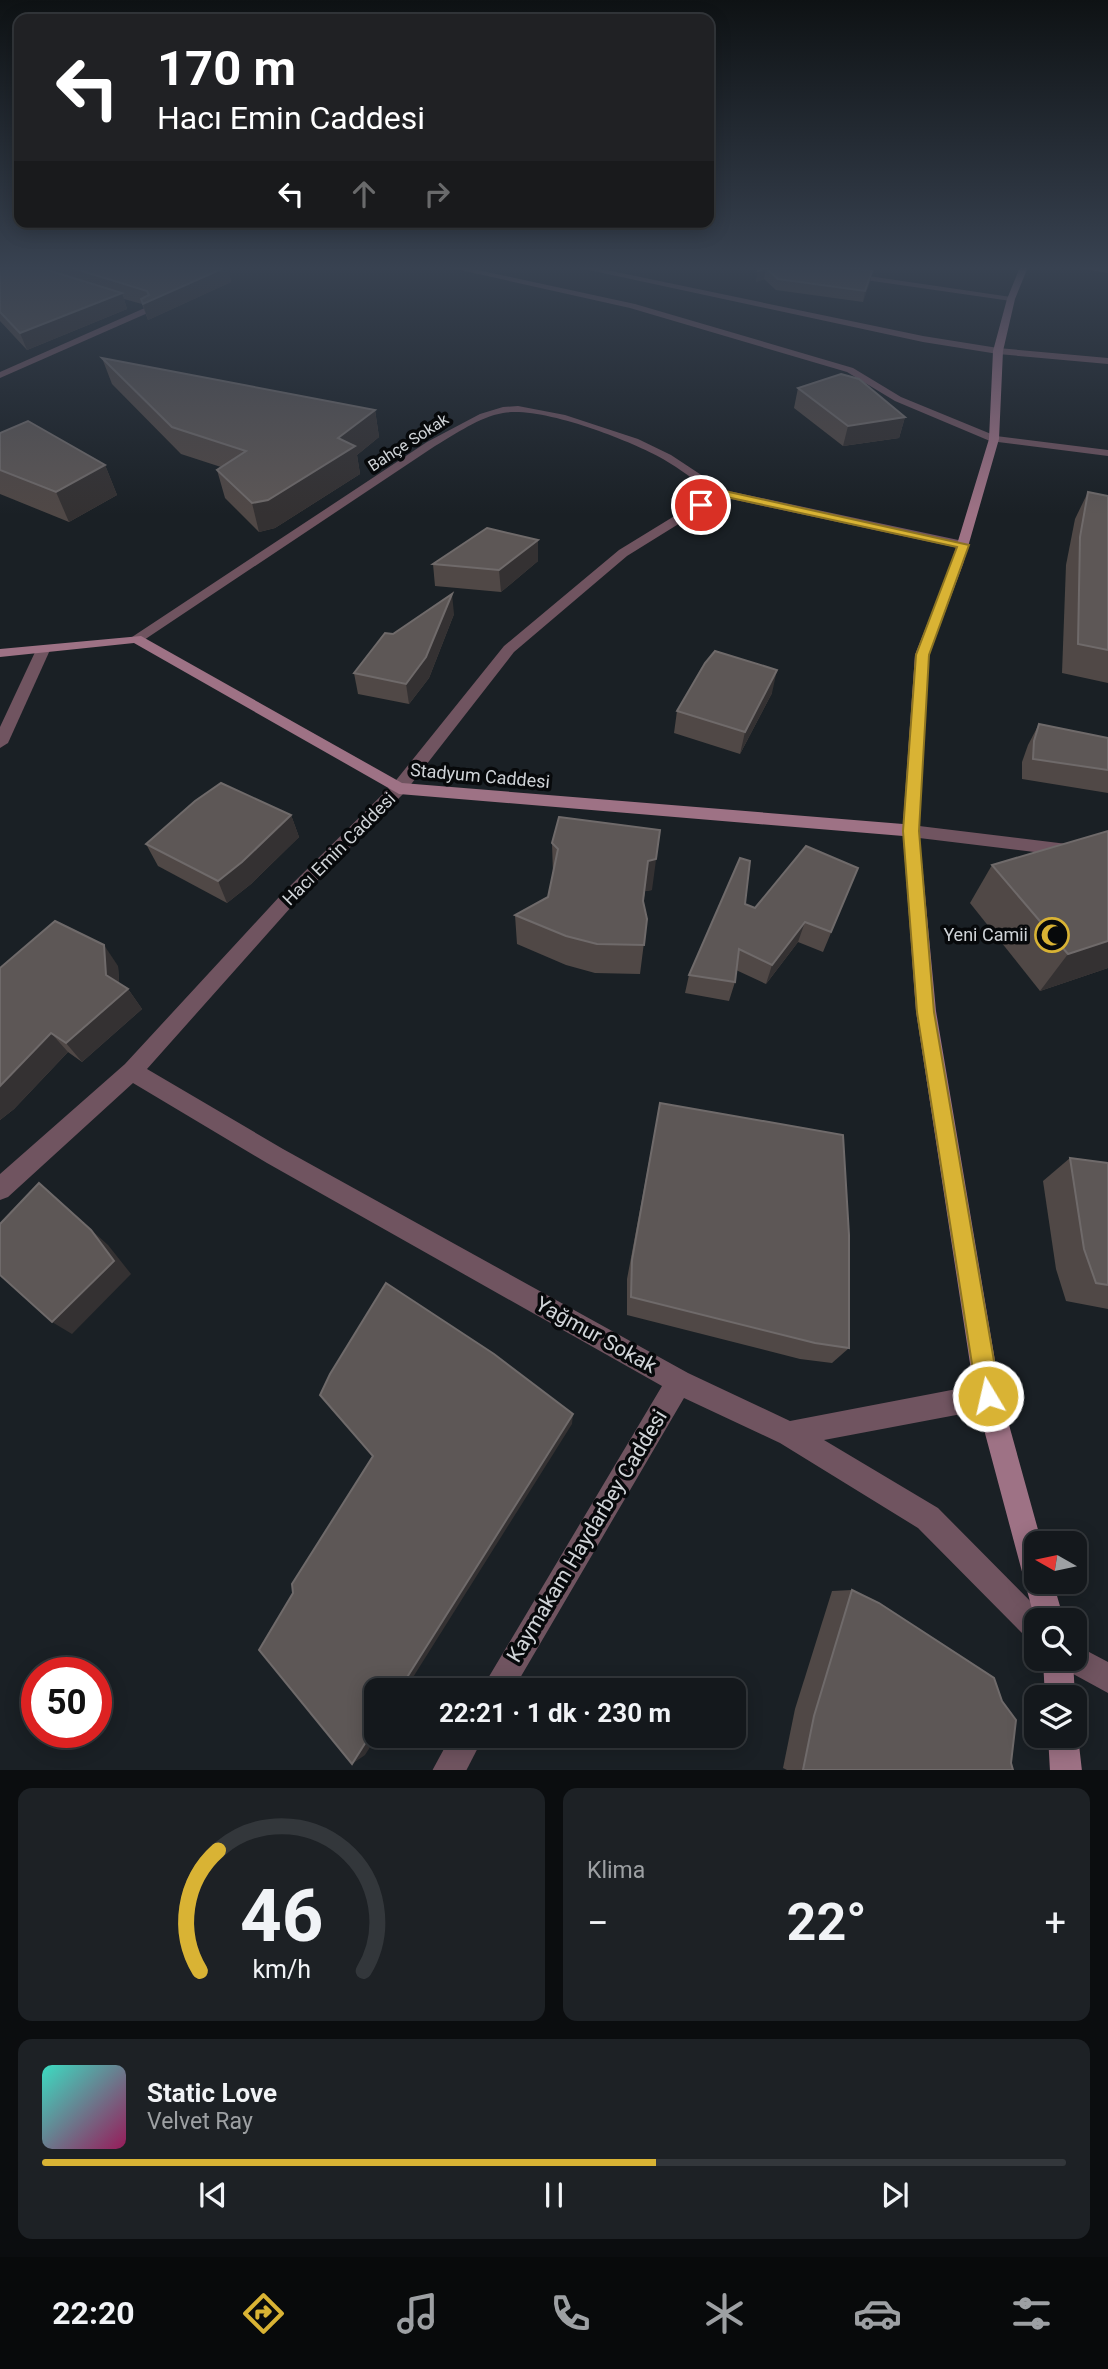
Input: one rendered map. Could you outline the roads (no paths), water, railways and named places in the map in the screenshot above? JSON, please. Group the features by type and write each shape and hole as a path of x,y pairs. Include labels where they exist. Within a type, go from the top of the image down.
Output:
{"main road":[{"path":"998,351 994,439 963,545 922,655 911,831 926,1012 988,1396 1025,1531"},
{"path":"0,653 136,639"},
{"name":"Stadyum Caddesi","path":"136,639 399,788 911,831"},
{"path":"1064,1748 1066,1770"}],"street":[{"path":"0,375 57,350"},
{"path":"781,350 850,370 898,399 994,439 1108,453"},
{"path":"989,350 1108,361"},
{"name":"Bahçe Sokak","path":"136,639 291,539 430,444 470,421 506,409 548,414 596,428 665,455 720,493"},
{"path":"720,493 963,545"},
{"name":"Hacı Emin Caddesi","path":"0,1189 132,1071 286,901 399,788 509,649 623,554 720,493"},
{"path":"0,743 43,650"},
{"path":"911,831 1108,855"},
{"name":"Yağmur Sokak","path":"132,1071 275,1156 679,1382 789,1433 928,1518 1024,1616"},
{"name":"Kaymakam Haydarbey Caddesi","path":"503,1678 679,1382"},
{"path":"789,1433 988,1396"},
{"path":"1087,1666 1108,1678"},
{"path":"448,1770 462,1748"}],"place":[{"name":"Yeni Camii","path":"1052,935"}]}
